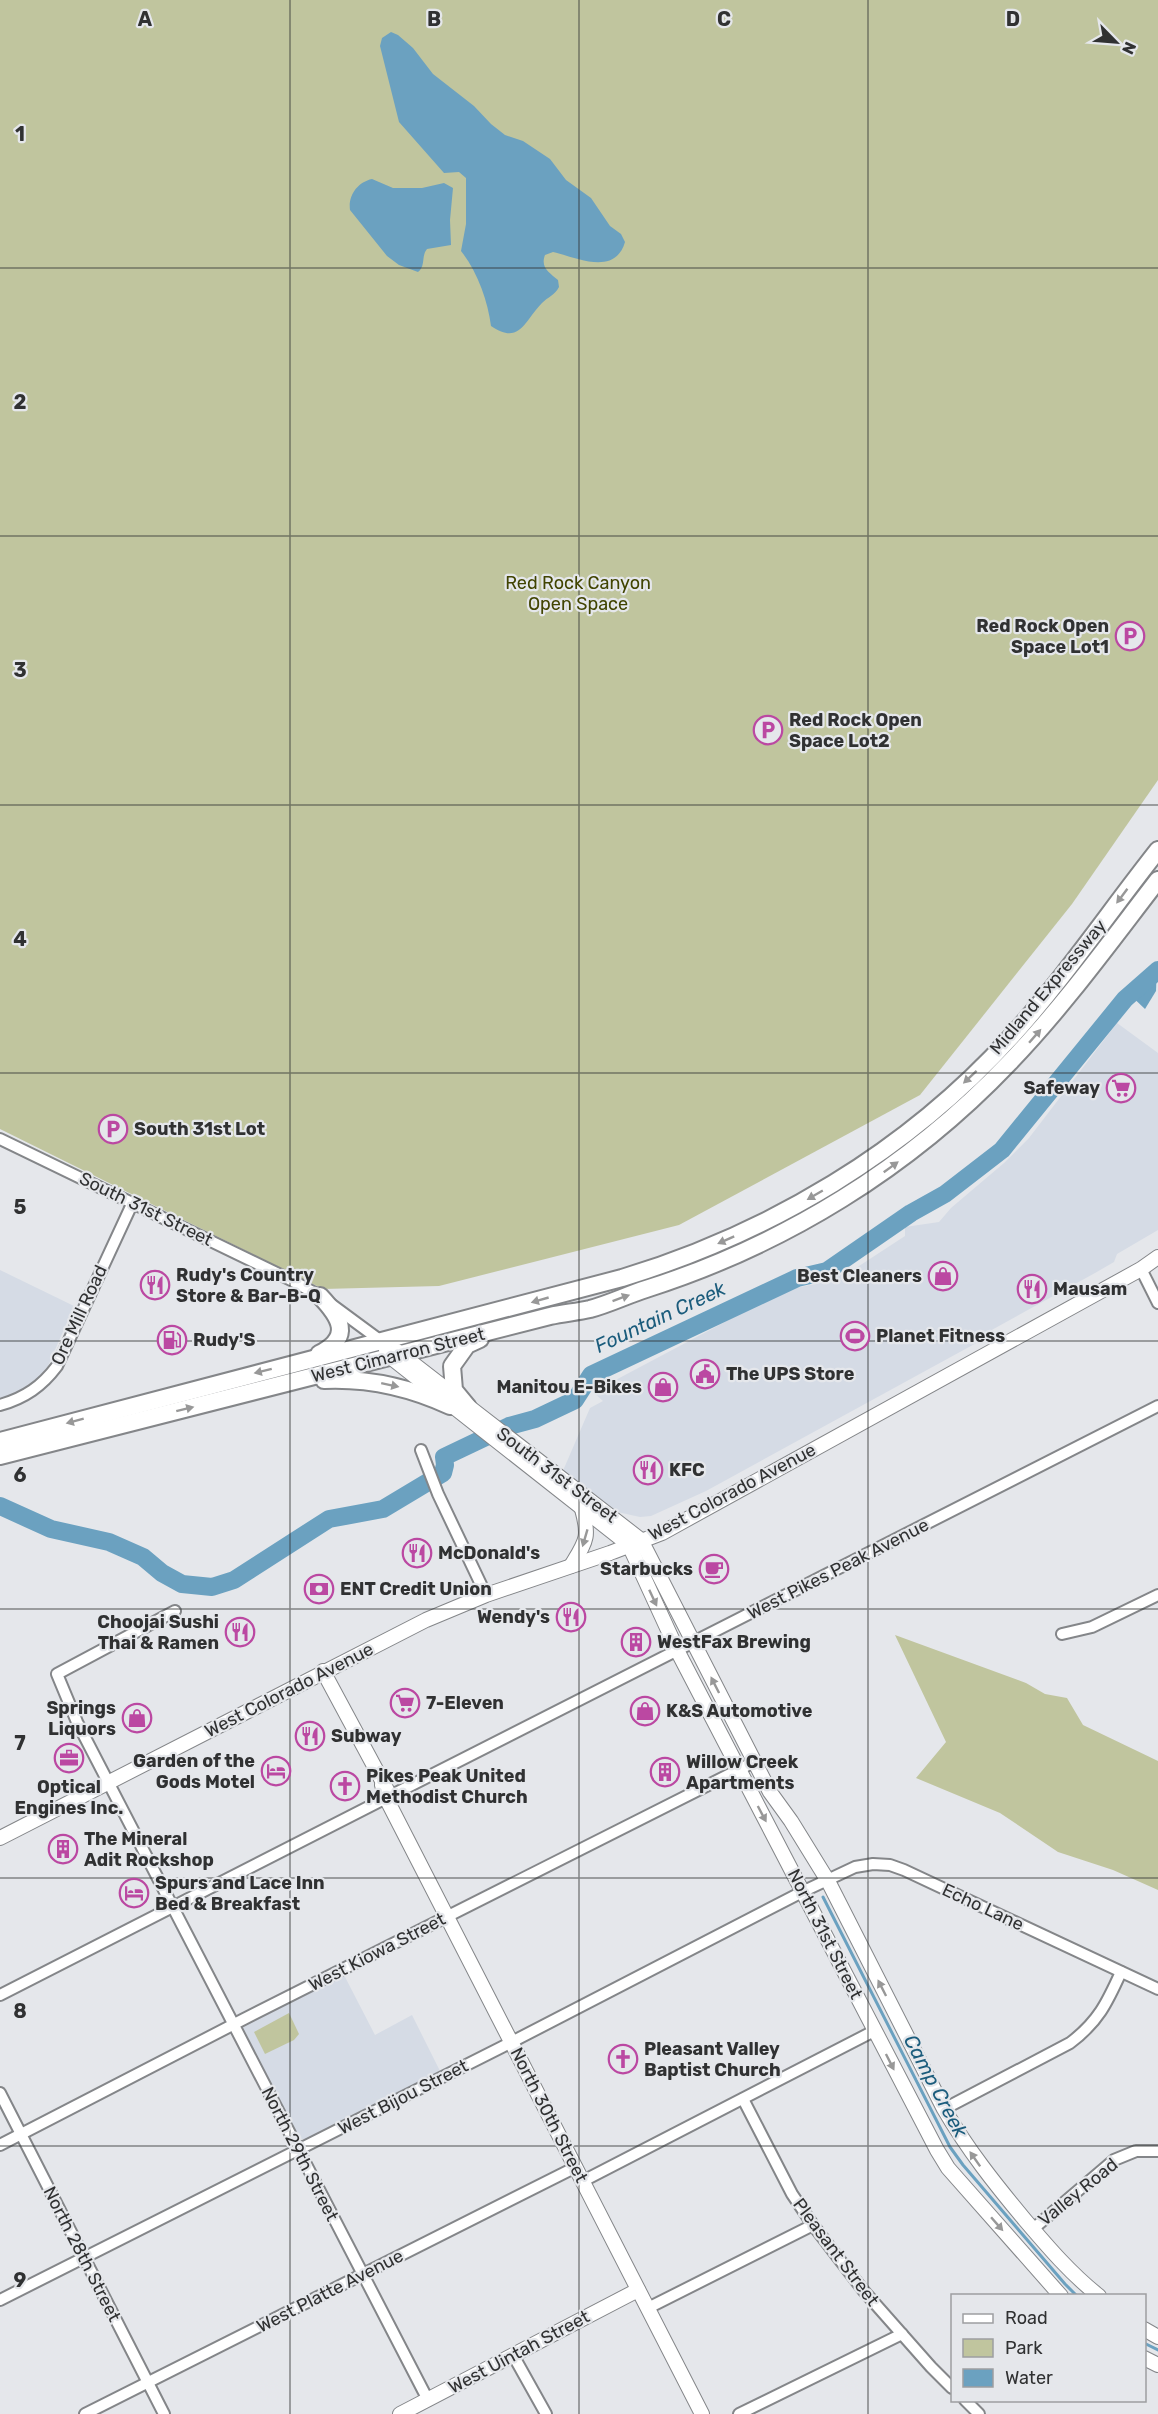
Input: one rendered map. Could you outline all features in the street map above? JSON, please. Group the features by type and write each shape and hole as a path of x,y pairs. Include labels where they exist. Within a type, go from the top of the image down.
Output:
{"highway":[{"name":"Midland Expressway","path":"778,1214 829,1187 877,1155 974,1074 1046,996 1158,850"},
{"name":"Midland Expressway","path":"787,1230 839,1201 904,1157 985,1088 1052,1016 1158,880"},
{"name":"West Cimarron Street","path":"0,1441 654,1268 715,1245 778,1214"},
{"name":"West Cimarron Street","path":"0,1456 550,1316 590,1309 673,1281 738,1254 787,1230"},
{"path":"306,1360 331,1345 340,1327 336,1312 320,1296"},
{"path":"468,1407 454,1390 452,1372 452,1366 467,1345 550,1316"},
{"path":"290,1382 348,1380 378,1382 401,1387 450,1406"}],"main road":[{"name":"West Colorado Avenue","path":"0,1838 426,1620 486,1595 662,1533 1141,1269 1158,1257"},
{"name":"South 31st Street","path":"381,1341 450,1406 479,1421 635,1543 693,1643"},
{"name":"South 31st Street","path":"395,1355 468,1407 479,1421"},
{"name":"South 31st Street","path":"511,1446 582,1509 635,1543"},
{"path":"571,1566 585,1544 588,1529 582,1509"},
{"name":"North 31st Street","path":"635,1543 678,1650 927,2134 948,2168 1060,2294"},
{"name":"North 31st Street","path":"693,1643 770,1792 828,1881 944,2109 980,2166 1068,2268 1098,2294"},
{"name":"North 30th Street","path":"323,1671 702,2414"},
{"name":"West Uintah Street","path":"400,2414 638,2290"}],"street":[{"name":"South 31st Street","path":"0,1139 133,1202 320,1296 381,1341"},
{"name":"Ore Mill Road","path":"0,1405 25,1396 38,1387 57,1366 133,1202"},
{"path":"1141,1269 1158,1302"},
{"name":"West Pikes Peak Avenue","path":"0,1995 174,1907 386,1793 693,1643 1158,1406"},
{"path":"421,1450 437,1492 486,1595"},
{"path":"1062,1634 1092,1627 1158,1595"},
{"name":"North 29th Street","path":"175,1611 57,1674 77,1722 428,2400"},
{"name":"West Kiowa Street","path":"0,2145 234,2024 754,1762"},
{"name":"Echo Lane","path":"804,1891 855,1867 873,1864 890,1865 1158,1989"},
{"name":"West Bijou Street","path":"0,2300 512,2042 804,1891"},
{"path":"944,2109 1070,2043 1085,2032 1099,2017 1121,1972"},
{"path":"582,2181 874,2031"},
{"name":"North 28th Street","path":"0,2093 164,2414"},
{"name":"Pleasant Street","path":"742,2099 792,2194 813,2225 863,2290 951,2387"},
{"name":"Valley Road","path":"1033,2229 1114,2160 1136,2151 1158,2151"},
{"name":"West Platte Avenue","path":"85,2414 576,2167"},
{"path":"648,2308 813,2225"},
{"path":"739,2414 902,2334"},
{"path":"513,2355 546,2414"},
{"path":"967,2402 979,2414"}],"shaded area":[{"path":"1117,1023 1158,1053 1158,1230 1117,1254 1114,1262 1095,1273 979,1337 976,1333 980,1341 706,1491 651,1516 640,1517 613,1511 562,1473 590,1408 603,1401 593,1392 785,1290 821,1283 856,1268 905,1236 905,1227 939,1222 951,1208 1004,1163 1029,1138"},
{"path":"0,1270 74,1306 48,1366 37,1379 21,1391 0,1399"},
{"path":"344,1975 375,2035 412,2015 440,2071 307,2139 300,2139 243,2028 246,2023"}],"green space":[{"name":"Red Rock Canyon Open Space","path":"0,0 1158,0 1158,780 1072,904 920,1095 679,1225 439,1286 323,1289 0,1129"},
{"path":"895,1635 1026,1683 1045,1694 1067,1698 1083,1725 1158,1761 1158,1890 1113,1870 1058,1852 1000,1813 916,1778 946,1742"},
{"path":"289,2013 299,2034 294,2040 265,2054 254,2032"}],"water":[{"path":"391,32 413,48 433,74 474,106 491,124 505,135 523,141 550,159 566,180 591,198 610,226 621,234 625,242 620,253 604,262 583,260 553,252 545,255 545,267 558,280 559,287 515,332 501,331 491,326 481,287 461,251 466,224 466,178 459,172 444,173 399,122 380,46 382,38"},
{"path":"372,179 393,188 422,188 444,183 453,188 450,220 451,245 427,249 422,267 418,272 399,265 387,256 350,210 352,194 362,183"},
{"path":"1157,966 1156,991 1145,1009 1126,991 1141,975"}],"waterway":[{"name":"Fountain Creek","path":"0,1506 51,1529 109,1542 143,1557 162,1573 182,1584 212,1587 234,1580 329,1519 383,1509 443,1473 444,1457 509,1426 535,1419 575,1400 591,1375 797,1278 827,1271 911,1213 945,1194 1002,1150 1125,999 1158,970"},
{"name":"Camp Creek","path":"823,1897 950,2147 1075,2294"},
{"name":"Camp Creek","path":"1146,2344 1158,2350"}],"place":[{"name":"Red Rock Open Space Lot1","path":"1130,636"},
{"name":"Red Rock Open Space Lot2","path":"768,730"},
{"name":"Safeway","path":"1121,1088"},
{"name":"South 31st Lot","path":"113,1129"},
{"name":"Best Cleaners","path":"943,1276"},
{"name":"Rudy's Country Store & Bar-B-Q","path":"155,1285"},
{"name":"Mausam","path":"1032,1289"},
{"name":"Planet Fitness","path":"855,1336"},
{"name":"Rudy'S","path":"172,1340"},
{"name":"The UPS Store","path":"705,1374"},
{"name":"Manitou E-Bikes","path":"663,1387"},
{"name":"KFC","path":"648,1470"},
{"name":"McDonald's","path":"417,1553"},
{"name":"Starbucks","path":"714,1569"},
{"name":"ENT Credit Union","path":"319,1589"},
{"name":"Wendy's","path":"571,1617"},
{"name":"Choojai Sushi Thai & Ramen","path":"240,1632"},
{"name":"WestFax Brewing","path":"636,1642"},
{"name":"7-Eleven","path":"405,1703"},
{"name":"K&S Automotive","path":"645,1711"},
{"name":"Springs Liquors","path":"137,1718"},
{"name":"Subway","path":"310,1736"},
{"name":"Optical Engines Inc.","path":"69,1758"},
{"name":"Garden of the Gods Motel","path":"276,1771"},
{"name":"Willow Creek Apartments","path":"665,1772"},
{"name":"Pikes Peak United Methodist Church","path":"345,1786"},
{"name":"The Mineral Adit Rockshop","path":"63,1849"},
{"name":"Spurs and Lace Inn Bed & Breakfast","path":"134,1893"},
{"name":"Pleasant Valley Baptist Church","path":"623,2059"}]}
